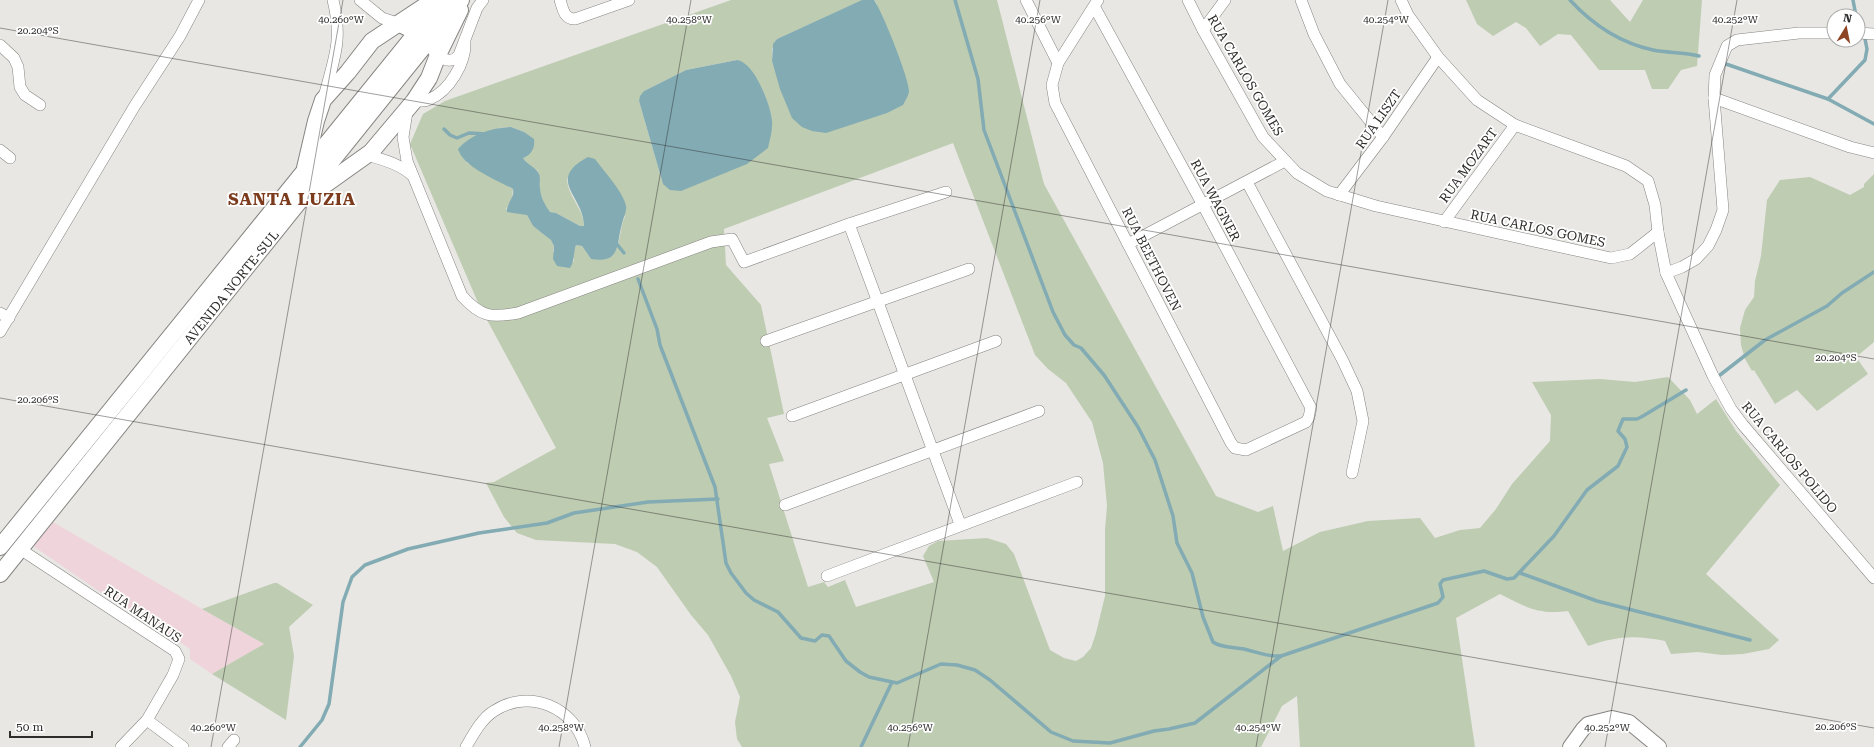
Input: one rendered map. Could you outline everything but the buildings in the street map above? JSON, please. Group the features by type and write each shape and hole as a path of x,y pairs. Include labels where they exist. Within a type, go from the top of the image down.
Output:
{"main road":[{"path":"304,173 316,120 324,100 372,41 400,24 434,0"},
{"name":"AVENIDA NORTE-SUL","path":"0,574 298,203 334,147 422,36 443,0"},
{"name":"AVENIDA NORTE-SUL","path":"422,36 461,0"},
{"path":"298,203 367,156 411,105 429,78 438,55 464,0"},
{"path":"400,24 422,36 434,47 438,55"},
{"path":"316,120 319,132 334,147 350,157 367,156"},
{"name":"AVENIDA NORTE-SUL","path":"0,547 304,173 334,147"}],"street":[{"path":"0,332 4,315 180,36 199,0"},
{"path":"324,100 336,53 338,38 338,25 333,0"},
{"path":"360,0 382,18 400,24"},
{"path":"438,55 443,59 453,60 459,55 478,8 483,0"},
{"path":"560,0 565,15 570,19 604,5 629,0"},
{"path":"1026,0 1058,63"},
{"name":"RUA CARLOS GOMES","path":"1188,0 1203,30 1263,137 1297,173 1327,191 1376,206 1611,258 1630,254 1658,232"},
{"path":"1203,30 1224,0"},
{"path":"1301,0 1314,34 1340,84 1383,137"},
{"path":"1400,0 1408,15 1438,57 1476,100 1515,125 1626,166 1648,181 1655,205 1658,232"},
{"name":"RUA BEETHOVEN","path":"1096,3 1058,63 1052,85 1055,103 1235,448 1246,450 1306,422 1310,417 1311,408"},
{"name":"RUA WAGNER","path":"1096,3 1311,408"},
{"path":"1666,273 1682,267 1696,259 1708,246 1716,230 1722,210 1714,98 1715,75 1722,54 1728,46 1737,40 1799,33 1826,33"},
{"path":"465,42 465,50 459,68 448,84 431,99 411,105 404,123 403,137 407,161 462,296 474,309 488,316 518,313 711,242 732,239 744,262 849,224 946,192"},
{"path":"0,45 14,58 18,67 20,87 25,95 40,105"},
{"name":"RUA LISZT","path":"1339,195 1383,137 1438,57"},
{"path":"1714,98 1850,147 1874,153"},
{"name":"RUA MOZART","path":"1444,222 1515,125"},
{"path":"0,150 10,158"},
{"path":"367,156 405,168 415,178"},
{"path":"1128,244 1285,161"},
{"path":"1247,182 1342,359 1357,391 1363,422 1352,473"},
{"path":"849,224 960,524"},
{"name":"RUA CARLOS POLIDO","path":"1658,232 1666,273 1713,376 1731,409 1743,426 1869,566 1874,578"},
{"path":"766,341 969,269"},
{"path":"792,416 996,342"},
{"path":"785,505 1039,411"},
{"path":"827,576 960,524 1077,482"},
{"name":"RUA MANAUS","path":"20,549 175,651 179,659 178,665 147,720 121,747"},
{"path":"466,747 492,711 519,700 533,700 550,705 566,714 579,731 585,747"},
{"path":"1570,747 1588,724 1612,718 1629,722 1659,747"},
{"path":"147,720 183,747"}],"shaded area":[{"path":"53,522 264,644 212,674 190,659 190,649 156,626 150,626 33,546"}],"green space":[{"path":"731,0 863,0 777,39 772,49 772,61 782,91 877,4 874,0 997,0 1044,184 1216,496 1258,512 1273,506 1283,551 1320,532 1368,521 1420,518 1435,538 1460,530 1480,528 1496,509 1512,484 1550,441 1551,415 1532,382 1600,379 1635,382 1668,377 1690,400 1697,414 1716,399 1736,431 1780,485 1706,574 1779,640 1769,649 1743,654 1722,655 1698,652 1671,654 1665,641 1634,637 1617,638 1588,646 1568,611 1548,612 1532,609 1500,594 1456,618 1475,747 1300,747 1297,696 1282,706 1261,747 742,747 737,739 735,722 740,697 731,676 708,635 691,615 657,567 637,552 615,544 536,540 517,533 504,517 486,483 494,482 556,448 479,305 410,144 423,114 445,101","holes":["737,60 757,80 767,101 772,120 663,184 639,101 644,91 686,70","511,127 524,132 523,158 526,163 538,171 540,180 539,189 544,204 550,212 556,213 584,227 581,214 570,191 567,178 625,216 616,250 591,259 582,246 576,245 573,253 574,262 553,252 554,246 551,239 533,226 527,215 522,213 512,213 506,209 512,198 513,189 466,162 499,128","953,143 1035,355 1048,369 1066,383 1092,422 1103,463 1107,506 1105,530 1105,596 1091,648 1083,657 1076,661 1064,658 1050,650 1014,554 1006,544 987,538 938,541 929,546 923,556 934,582 856,607 845,580 828,587 824,582 808,587 769,464 784,461 767,418 784,414 761,305 726,265 724,229"]},
{"path":"1466,0 1610,0 1630,22 1643,0 1702,0 1697,66 1681,70 1668,89 1652,89 1645,70 1599,70 1571,35 1558,34 1540,46 1526,28 1516,22 1493,36 1477,24"},
{"path":"1874,174 1874,342 1856,357 1868,374 1817,411 1797,390 1775,404 1754,370 1752,371 1745,359 1741,345 1740,328 1745,310 1754,297 1755,281 1761,256 1767,200 1780,180 1810,177 1850,195 1864,187 1864,184"},
{"path":"277,583 313,605 289,627 294,656 286,720 212,674 264,644 202,609"}],"water":[{"path":"862,0 874,0 883,17 905,73 909,91 907,98 903,105 887,113 826,133 812,131 802,127 792,118 780,89 772,61 773,44 777,39"},
{"path":"737,60 750,68 765,95 772,120 768,148 747,164 681,191 670,190 663,184 639,101 640,96 644,91 686,70"},
{"path":"511,127 524,132 534,139 532,150 529,155 523,158 539,174 541,195 550,212 556,213 580,226 584,226 582,215 570,189 568,181 569,173 575,165 588,157 595,159 617,188 626,206 618,245 613,255 601,260 591,259 582,246 576,245 573,262 570,268 557,266 553,259 554,246 551,240 533,226 527,215 507,212 513,195 513,189 473,167 461,156 458,149 469,139 489,130"}],"waterway":[{"path":"955,0 978,79 984,130 1053,312 1065,335 1074,345 1081,348 1104,375 1138,427 1155,460 1173,516 1177,543 1192,573 1203,617 1213,642 1223,646 1244,649 1267,655 1281,656"},
{"path":"1570,0 1597,25 1630,43 1653,50 1699,56"},
{"path":"1853,0 1854,8"},
{"path":"1828,99 1865,60 1867,49 1866,44"},
{"path":"1726,64 1828,99 1874,124"},
{"path":"444,129 450,135 457,138 469,133 486,134"},
{"path":"616,243 624,253"},
{"path":"1720,375 1765,340 1827,306 1842,293 1874,272"},
{"path":"638,279 657,329 660,345 715,487 726,563 731,573 746,593 754,600 778,612 801,638 815,641 822,635 829,636 846,661 869,677 897,683 941,664 957,665 975,670 990,680 1051,732 1073,741 1110,743 1154,731 1195,723 1281,656 1438,603 1443,597 1440,584 1443,580 1484,571 1507,579 1514,578 1554,536 1587,490 1618,466 1627,447 1625,439 1618,431 1623,419 1637,419 1686,390"},
{"path":"300,747 322,720 329,704 343,602 352,577 365,565 408,549 479,533 547,523 574,513 648,502 718,499"},
{"path":"1520,573 1597,601 1750,640"},
{"path":"861,747 892,682"}],"district":[{"name":"SANTA LUZIA","path":"292,199"}]}
